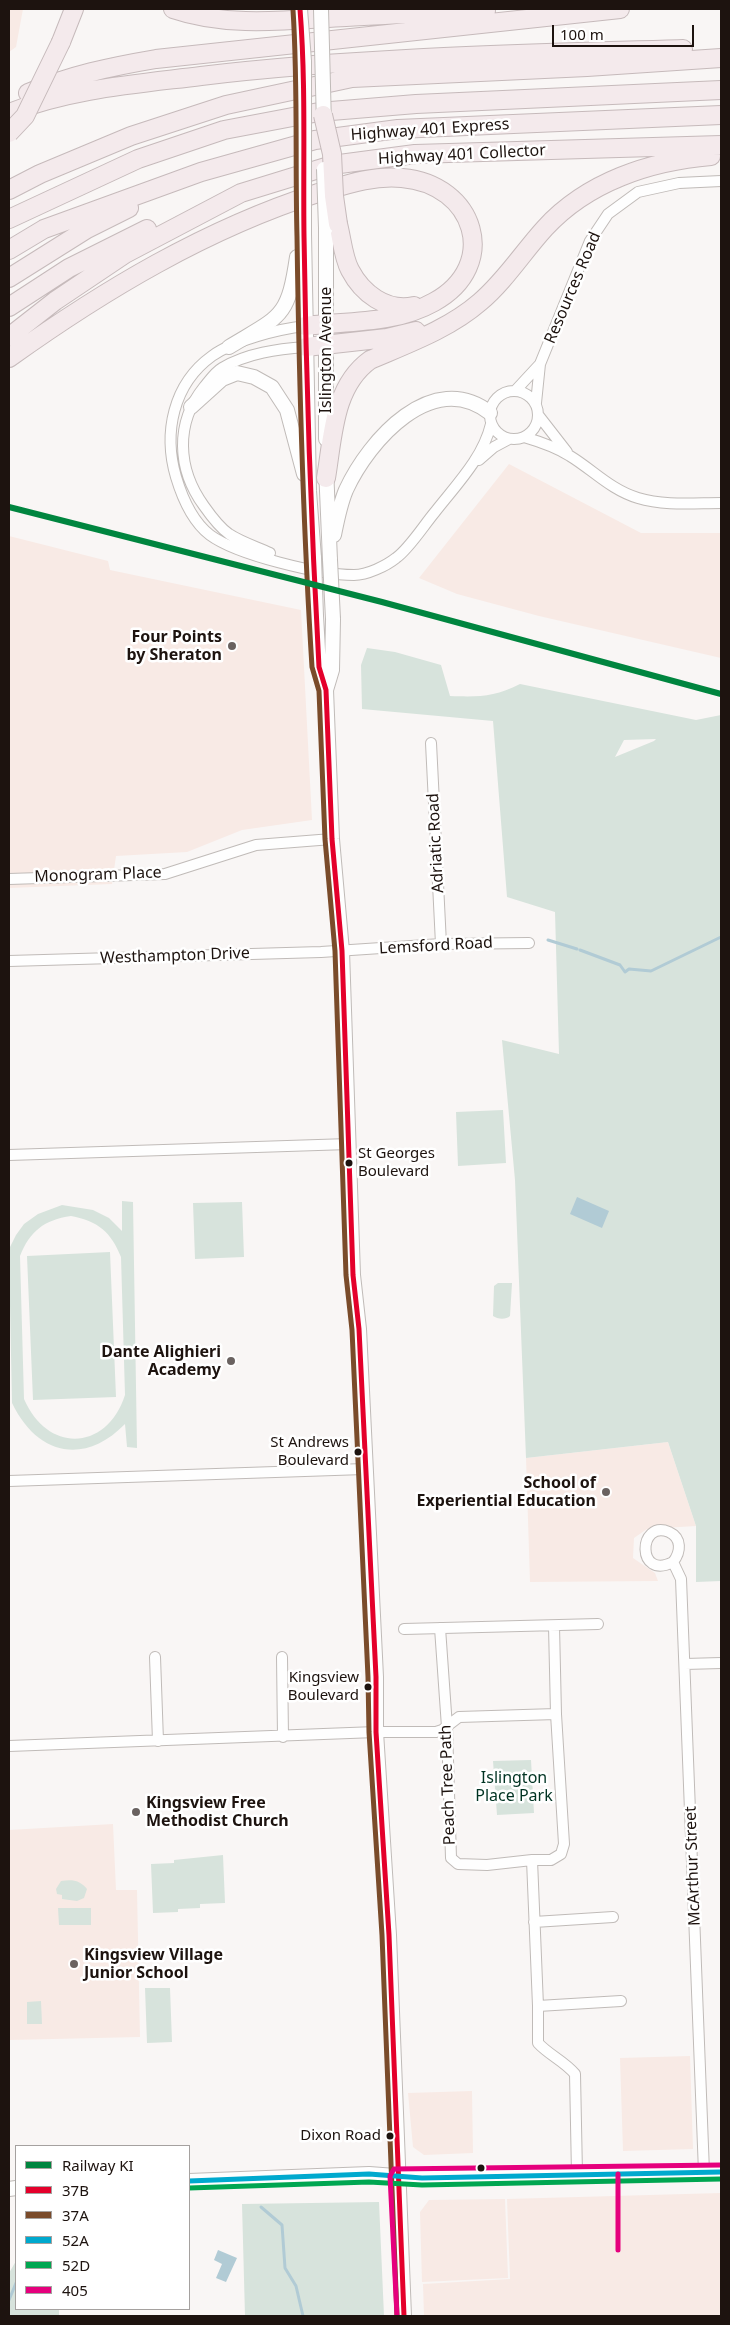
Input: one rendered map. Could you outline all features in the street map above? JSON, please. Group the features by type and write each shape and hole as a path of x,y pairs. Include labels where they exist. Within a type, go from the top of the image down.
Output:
{"highway":[{"path":"9,134 26,116 61,42 74,9"},
{"path":"173,9 195,16 218,19 274,21 520,9 614,9"},
{"path":"9,100 72,76 98,69 156,59 614,9"},
{"path":"9,114 28,106 76,94 147,82 267,68 423,57 721,46"},
{"path":"9,190 40,174 150,130 226,105 352,78 587,67 721,58"},
{"name":"Highway 401 Express","path":"9,218 138,159 224,130 319,112 416,104 721,90"},
{"path":"323,115 332,154 334,196 332,226 349,269 375,300 391,305 410,307 436,301"},
{"name":"Highway 401 Express","path":"9,250 44,229 201,172 315,140 398,129 721,115"},
{"name":"Highway 401 Collector","path":"9,337 55,301 125,254 241,193 332,165 416,154 721,144"},
{"path":"326,478 340,404 353,374 370,360 452,321 480,302 546,227 570,205 597,187 650,166 677,159 721,155"},
{"path":"9,278 87,229 201,172"},
{"path":"9,358 65,318 139,273 252,217 305,197 355,182 379,178 402,178 424,182 442,190 456,202 467,216 471,225 470,264 453,290 420,310 398,317 305,326"},
{"path":"9,307 69,268 152,227 241,193"},
{"path":"306,347 387,338 452,321"}],"main road":[{"name":"Islington Avenue","path":"300,9 304,61 305,326 309,491 319,667 326,690 332,839 342,951 353,1275 359,1330 364,1469 376,1677 376,1732 389,1935 404,2316"},
{"path":"321,9 323,115"},
{"name":"Islington Avenue","path":"326,690 332,670 333,619 326,478 326,324 332,226"},
{"path":"229,347 275,319 284,310 293,290 298,252 304,234"},
{"path":"191,407 222,379 237,373 254,377 272,387 287,410 309,491"},
{"path":"330,560 337,521 346,490 369,452 408,413 432,400 461,397 478,403 491,418"},
{"path":"190,2180 290,2175 369,2174 422,2178 721,2172"}],"street":[{"name":"Resources Road","path":"536,404 540,364 590,241 608,214 622,203 645,190 679,182 721,181"},
{"path":"305,326 229,347 213,355 198,368 187,382 172,413 169,431 170,449 178,486 186,504 210,535 238,549 303,568 356,575 380,567 398,557 472,465 488,438 494,402 503,393 515,391 527,394 536,404 539,416 571,456"},
{"path":"303,568 229,534 212,518 194,494 188,479 183,451 185,421 191,407 220,368 276,349 306,347"},
{"name":"Resources Road","path":"515,391 540,364"},
{"path":"524,437 535,428 539,416"},
{"path":"491,418 498,433 510,439"},
{"path":"472,465 494,447 510,439 524,437 545,443 571,456 604,482 638,498 675,503 721,503"},
{"name":"Adriatic Road","path":"431,743 441,944"},
{"name":"Monogram Place","path":"9,879 165,874 256,845 332,839"},
{"name":"Lemsford Road","path":"342,951 441,944 529,943"},
{"name":"Westhampton Drive","path":"9,961 342,951"},
{"path":"9,1155 349,1144"},
{"path":"9,1481 364,1469"},
{"name":"McArthur Street","path":"673,1562 680,1579 685,1664 704,2172"},
{"path":"404,1629 598,1624"},
{"path":"554,1626 556,1714 564,1844 562,1854 551,1860 532,1860 538,2043 545,2051 565,2062 574,2074 577,2174"},
{"name":"Peach Tree Path","path":"440,1628 447,1727 451,1858 453,1862 487,1865 532,1860"},
{"path":"155,1657 158,1741"},
{"path":"282,1658 283,1737"},
{"path":"685,1664 721,1663"},
{"path":"9,1746 376,1732 436,1732 447,1727 459,1717 556,1714"},
{"path":"534,1922 613,1917"},
{"path":"538,2006 621,2001"}],"shaded area":[{"path":"9,9 23,9 16,47 9,52"},
{"path":"509,464 641,533 721,533 721,658 539,616 457,594 419,578"},
{"path":"9,536 108,561 110,570 301,610 312,820 242,830 187,852 116,856 112,884 9,888"},
{"name":"School of Experiential Education","path":"668,1442 696,1526 647,1529 634,1538 633,1558 655,1573 658,1581 530,1582 526,1458"},
{"name":"Kingsview Village Junior School","path":"113,1824 116,1890 137,1890 140,2037 9,2040 9,1830"},
{"path":"690,2056 693,2149 623,2151 620,2058"},
{"path":"472,2091 473,2153 424,2155 413,2147 408,2093"},
{"path":"721,2193 721,2316 424,2316 423,2284 510,2279 507,2199"},
{"path":"505,2199 508,2278 422,2282 420,2212 429,2200"}],"green space":[{"path":"367,648 395,652 441,665 450,696 486,695 502,692 520,684 696,720 721,715 721,1581 696,1582 696,1526 668,1442 526,1458 515,1180 502,1040 559,1054 555,912 507,897 493,721 362,709 361,665","holes":["656,739 615,757 624,740"]},
{"path":"503,1110 506,1163 458,1166 456,1112"},
{"path":"122,1201 133,1202 137,1448 127,1447 125,1424 94,1446 78,1450 63,1449 48,1444 34,1434 22,1421 12,1403 9,1249 24,1224 38,1214 62,1205 93,1210 109,1218 122,1231","holes":["71,1216 89,1221 108,1234 121,1257 125,1395 116,1414 105,1427 91,1435 77,1439 62,1437 47,1429 34,1417 24,1399 20,1256 28,1240 39,1228 61,1218"]},
{"path":"242,1202 244,1257 195,1259 193,1203"},
{"path":"110,1252 116,1397 33,1400 27,1256"},
{"path":"498,1283 512,1283 510,1316 506,1318 493,1316 494,1286"},
{"name":"Islington Place Park","path":"531,1760 534,1813 497,1815 493,1761"},
{"path":"223,1855 225,1903 200,1904 200,1908 178,1909 178,1912 153,1913 151,1864 174,1863 174,1860"},
{"path":"72,1880 82,1884 87,1889 84,1898 77,1901 62,1899 62,1895 57,1894 56,1889 61,1881"},
{"path":"58,1908 91,1908 91,1925 59,1925"},
{"path":"145,1988 170,1988 172,2042 147,2043"},
{"path":"41,2001 42,2024 27,2024 27,2002"},
{"path":"379,2202 384,2316 245,2316 242,2204"},
{"path":"15,2263 15,2310 59,2310 59,2316 9,2316 9,2273"}],"water":[{"path":"577,1197 609,1211 602,1228 570,1214"},
{"path":"218,2250 237,2258 226,2282 216,2278 222,2264 214,2260"}],"waterway":[{"path":"580,950 620,965 625,972 629,969 651,971 721,937"},
{"path":"548,940 577,949"},
{"path":"261,2207 282,2225 285,2268 296,2286 303,2316"},
{"path":"9,2300 15,2285"}],"rail line":[{"name":"KI","path":"9,507 382,602 721,694"}],"transit line":[{"name":"37B","path":"300,9 304,94 304,236 309,452 319,667 326,690 332,839 342,951 353,1275 359,1329 376,1677 376,1732 389,1935 404,2316"},
{"name":"37A","path":"293,10 299,344 306,560 312,667 319,691 325,839 335,951 346,1275 352,1330 369,1732 382,1935 397,2316"},
{"name":"405","path":"397,2316 390,2176 394,2169 721,2165"},
{"name":"52A","path":"190,2181 369,2174 422,2178 721,2172"},
{"name":"405","path":"618,2174 618,2250"},
{"name":"52D","path":"190,2188 369,2182 422,2185 721,2179"}],"place":[{"name":"Four Points by Sheraton","path":"232,646"},
{"name":"St Georges Boulevard","path":"349,1163"},
{"name":"Dante Alighieri Academy","path":"231,1361"},
{"name":"St Andrews Boulevard","path":"358,1452"},
{"name":"School of Experiential Education","path":"606,1492"},
{"name":"Kingsview Boulevard","path":"368,1687"},
{"name":"Kingsview Free Methodist Church","path":"136,1812"},
{"name":"Kingsview Village Junior School","path":"74,1964"},
{"name":"Dixon Road","path":"390,2136"}]}
